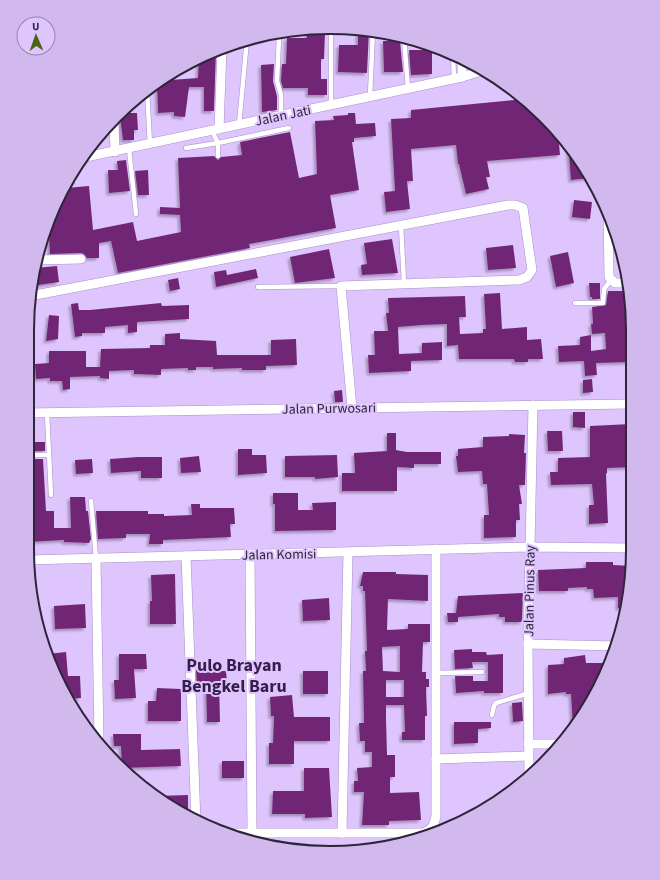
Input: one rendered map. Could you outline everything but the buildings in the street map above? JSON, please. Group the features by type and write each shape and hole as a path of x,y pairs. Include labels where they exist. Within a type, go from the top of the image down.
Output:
{"street":[{"path":"215,130 221,55"},
{"path":"458,77 461,65"},
{"name":"Jalan Jati","path":"91,156 150,145 475,73"},
{"path":"114,128 115,152"},
{"path":"37,295 401,225 515,205 523,208 532,270 527,277 519,280 341,286 352,408"},
{"path":"608,231 609,277 615,283 622,283"},
{"path":"43,260 81,259"},
{"name":"Jalan Purwosari","path":"34,414 626,404"},
{"name":"Jalan Pinus Ray","path":"529,769 528,644 533,405"},
{"name":"Jalan Komisi","path":"35,560 348,553 530,547 626,548"},
{"path":"432,827 436,816 436,549"},
{"path":"342,833 348,553"},
{"path":"250,554 252,832"},
{"path":"186,556 196,813"},
{"path":"96,558 99,735"},
{"path":"528,644 610,646"},
{"path":"528,744 554,744"},
{"path":"436,759 528,756"},
{"path":"241,832 416,833"}],"lane":[{"path":"331,34 331,104"},
{"path":"370,96 373,38"},
{"path":"279,39 277,81 281,95 281,116"},
{"path":"404,43 408,88"},
{"path":"239,125 246,46"},
{"path":"455,62 458,77"},
{"path":"147,97 150,145"},
{"path":"186,148 289,128"},
{"path":"215,130 218,143 218,156"},
{"path":"129,149 136,214"},
{"path":"401,225 404,283"},
{"path":"575,303 603,303 604,289 611,280"},
{"path":"258,287 341,286"},
{"path":"47,413 51,495"},
{"path":"34,455 49,455"},
{"path":"91,501 96,558"},
{"path":"436,673 482,672"},
{"path":"492,715 496,703 529,693"}],"district":[{"name":"Pulo Brayan Bengkel Baru","path":"234,675"}]}
